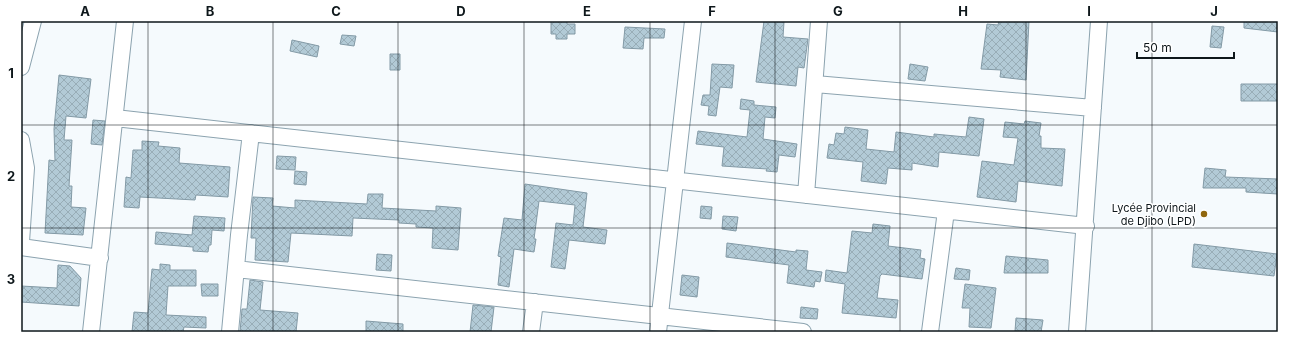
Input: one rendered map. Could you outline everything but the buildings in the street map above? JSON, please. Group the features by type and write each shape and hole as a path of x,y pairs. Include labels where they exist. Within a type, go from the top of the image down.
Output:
{"street":[{"path":"21,67 33,21"},
{"path":"91,332 125,21"},
{"path":"658,332 693,21"},
{"path":"806,195 819,21"},
{"path":"1077,332 1086,226 1092,108 1099,21"},
{"path":"815,84 1092,108"},
{"path":"115,118 1086,226"},
{"path":"230,332 251,133"},
{"path":"21,140 26,168 21,242"},
{"path":"930,332 946,211"},
{"path":"21,247 100,258"},
{"path":"236,269 803,332"},
{"path":"531,332 535,302"}],"place":[{"name":"Lycée Provincial de Djibo (LPD)","path":"1204,214"}]}
